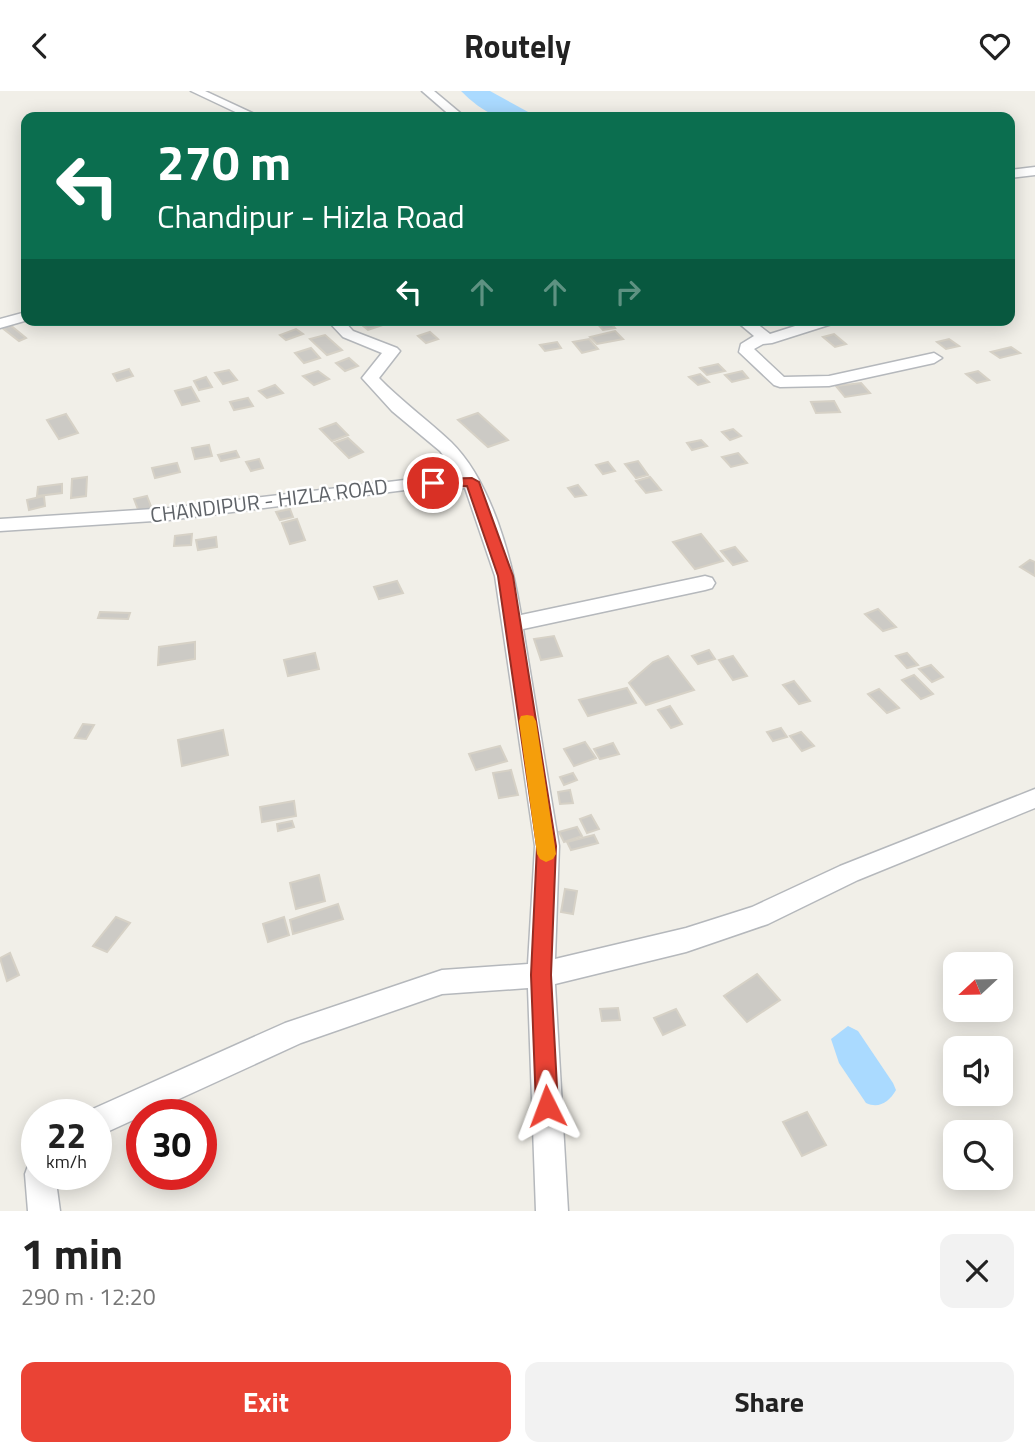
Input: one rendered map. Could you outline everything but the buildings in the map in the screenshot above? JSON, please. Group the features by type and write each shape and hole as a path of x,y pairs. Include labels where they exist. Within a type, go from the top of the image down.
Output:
{"street":[{"path":"196,91 244,112"},
{"path":"427,91 453,112"},
{"path":"1015,173 1035,171"},
{"path":"0,324 21,318"},
{"path":"340,326 348,334 392,351 370,378 398,407 446,447 472,482 505,576 547,846 541,975 552,1211"},
{"path":"750,326 767,340 812,326"},
{"path":"764,337 746,347 747,352 780,382 829,381 934,358"},
{"name":"CHANDIPUR - HIZLA ROAD","path":"0,525 169,514 413,484 472,482"},
{"path":"512,624 705,583"},
{"path":"112,1115 295,1032 442,982 541,975 687,940 759,916 849,873 1035,798"},
{"path":"42,1190 44,1211"}],"water":[{"path":"461,91 490,91 528,112 488,112"},
{"path":"848,1026 858,1031 893,1083 896,1090 883,1103 866,1103 839,1063 831,1039"}],"slow traffic":[{"path":"527,721 547,846 546,854"}],"route":[{"path":"433,483 472,482 505,576 547,846 541,975 547,1106"}]}
